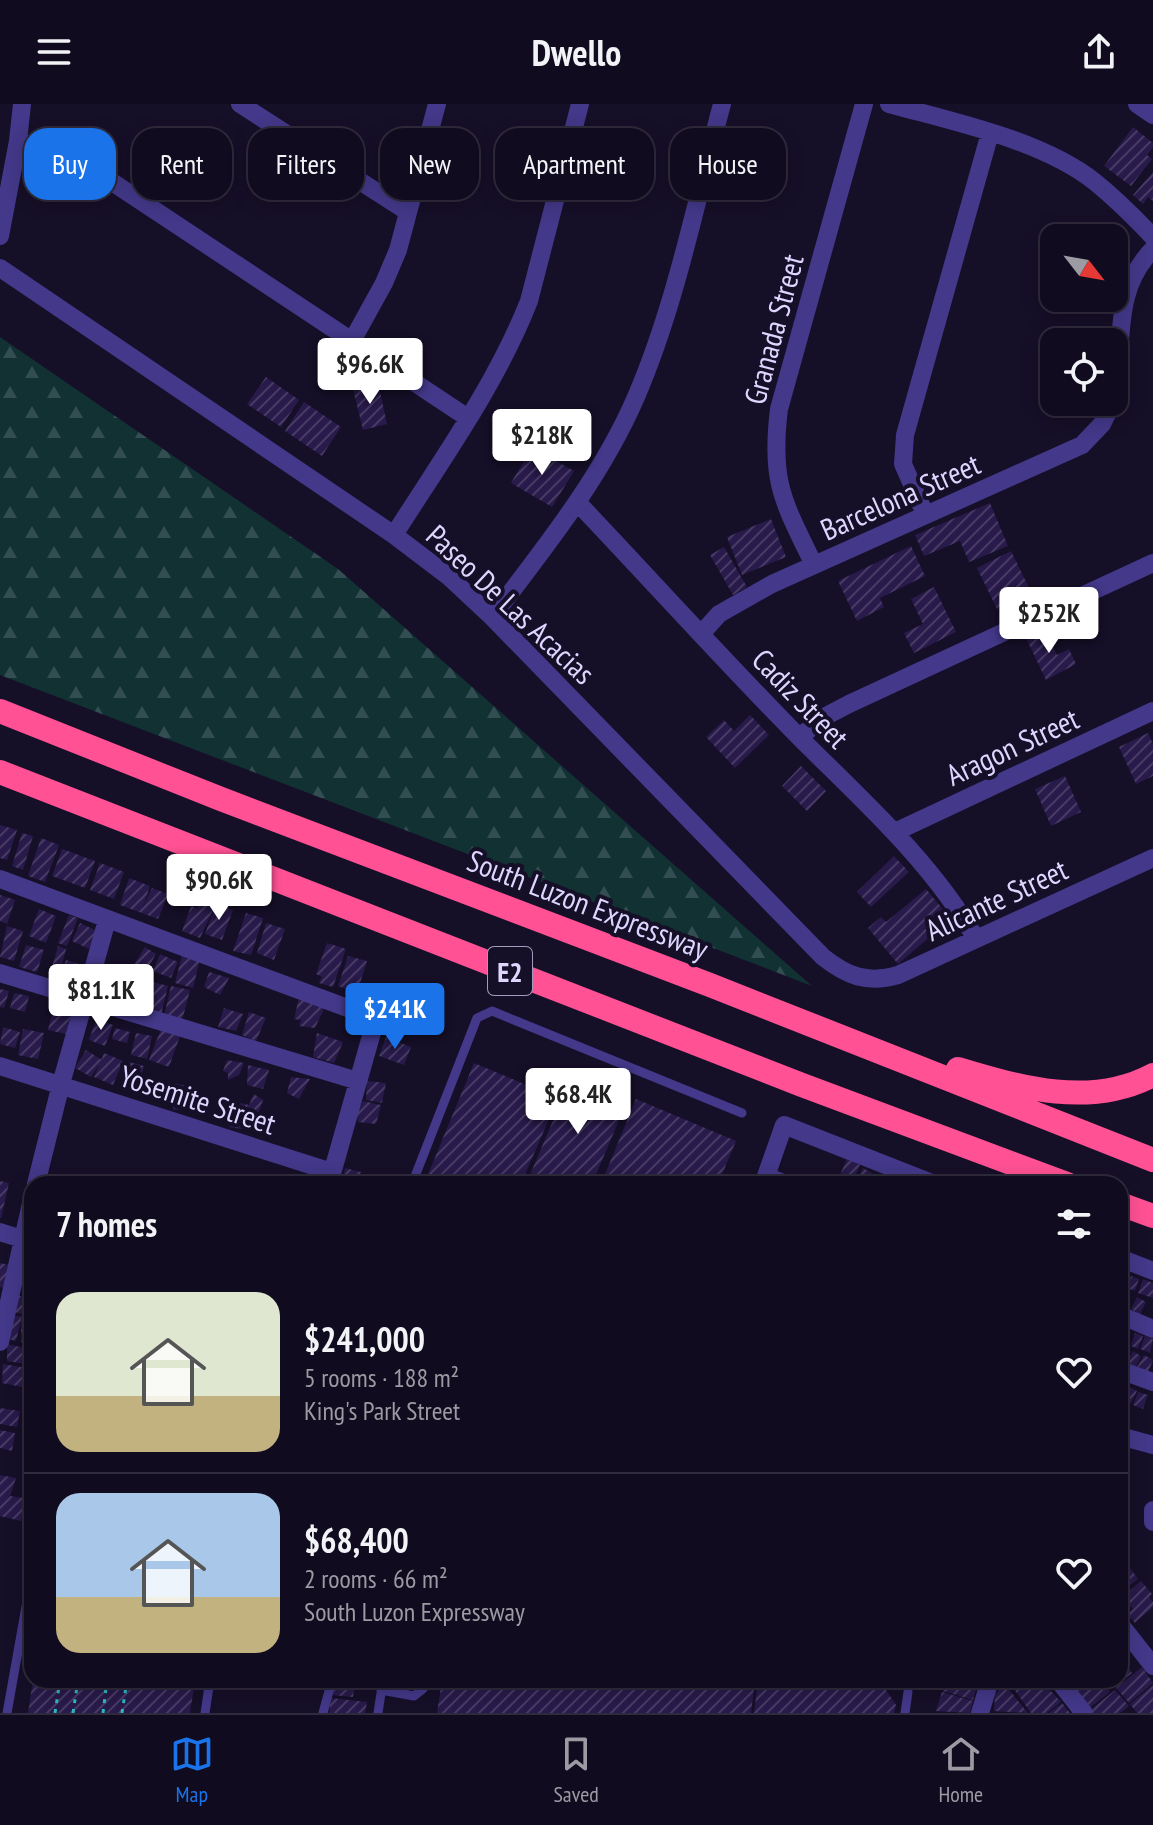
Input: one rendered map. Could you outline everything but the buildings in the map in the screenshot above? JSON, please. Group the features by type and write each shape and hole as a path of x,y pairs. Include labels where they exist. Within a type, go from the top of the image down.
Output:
{"highway":[{"name":"South Luzon Expressway","path":"0,711 1153,1160"},
{"name":"E2","path":"0,772 802,1085 1046,1176"},
{"path":"890,1056 936,1063 1019,1085 1074,1094 1113,1090 1153,1075"},
{"path":"1128,1207 1153,1216"}],"street":[{"path":"0,236 22,104"},
{"path":"240,104 408,212"},
{"path":"352,341 398,250 437,104"},
{"path":"394,535 502,361 529,301 580,104"},
{"path":"492,617 578,503 635,399 655,350 722,104"},
{"name":"Granada Street","path":"814,565 783,502 776,473 775,441 779,409 864,104"},
{"path":"889,104 990,133 1042,152 1093,180 1153,237"},
{"path":"1137,104 1153,115"},
{"path":"925,514 903,464 905,435 990,133"},
{"path":"18,141 57,151 88,166 468,418"},
{"name":"Barcelona Street","path":"1122,328 1123,300 1132,275 1153,249"},
{"name":"Paseo De Las Acacias","path":"0,268 394,535 448,576 492,617 823,957 840,971 859,979"},
{"name":"Barcelona Street","path":"701,634 719,614 745,598 1082,445 1106,416"},
{"name":"Cadiz Street","path":"578,503 799,737 895,832 958,908 976,939"},
{"path":"799,737 849,704 1153,563"},
{"name":"Aragon Street","path":"895,832 1153,711"},
{"name":"Alicante Street","path":"859,979 880,980 898,975 1153,858"},
{"path":"0,879 365,1013 372,1020 373,1029 332,1176"},
{"path":"38,1176 107,920"},
{"path":"0,973 358,1081"},
{"name":"Yosemite Street","path":"0,1066 61,1084 325,1176"},
{"path":"766,1176 784,1125 914,1176"},
{"path":"0,1232 24,1240"},
{"path":"0,1342 24,1252"},
{"path":"1128,1261 1153,1271"},
{"path":"1128,1318 1153,1329"},
{"path":"1128,1373 1153,1382"},
{"path":"1128,1438 1153,1445"},
{"path":"1153,1510 1153,1522"},
{"path":"1128,1634 1153,1666"},
{"path":"980,1713 988,1688"},
{"path":"1064,1688 1084,1713"}],"lane":[{"path":"415,1176 477,1018 492,1011 742,1113"},
{"path":"7,1713 24,1618"},
{"path":"205,1713 209,1688"},
{"path":"323,1713 330,1688"},
{"path":"378,1713 382,1688"},
{"path":"391,1688 414,1696 423,1688"},
{"path":"905,1713 908,1692"}],"path":[{"path":"55,1713 59,1688"},
{"path":"73,1713 77,1688"},
{"path":"103,1713 106,1688"},
{"path":"122,1713 126,1688"}],"green space":[{"path":"0,337 338,569 812,986 0,675"}]}
